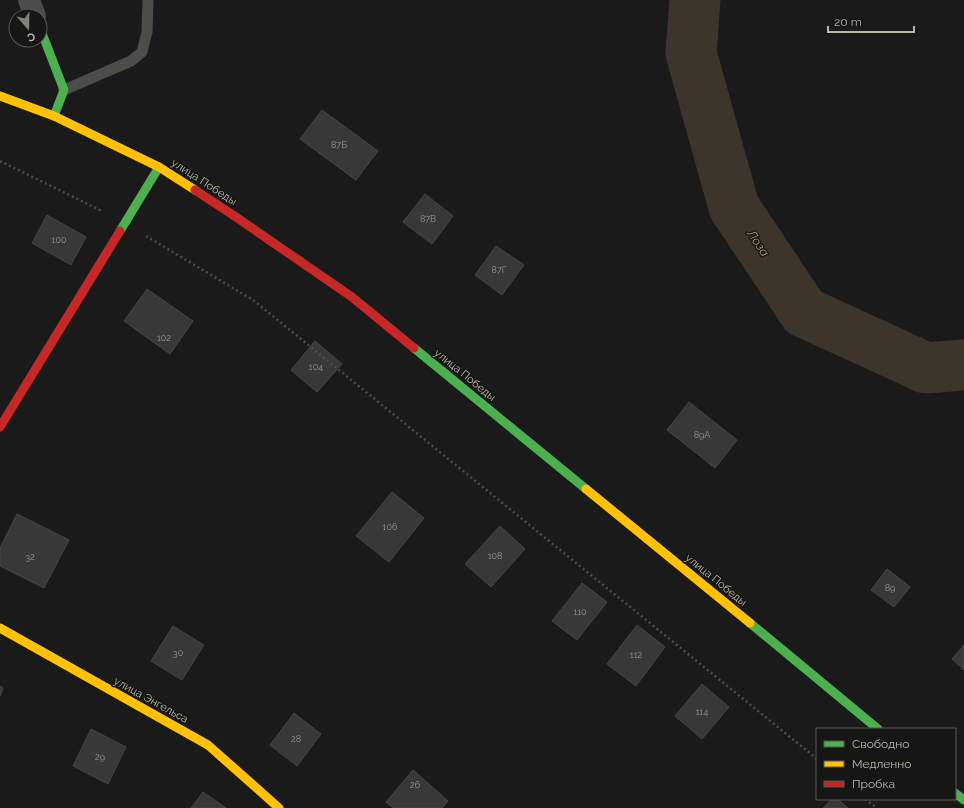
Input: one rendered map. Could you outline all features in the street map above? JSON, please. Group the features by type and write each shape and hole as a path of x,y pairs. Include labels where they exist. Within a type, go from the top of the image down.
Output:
{"main road":[{"path":"48,48 64,90 54,116"},
{"name":"улица Победы","path":"0,96 54,116 159,167 236,217 352,297 877,728"},
{"path":"0,427 159,167"},
{"name":"улица Энгельса","path":"0,628 208,746 279,808"},
{"path":"956,794 964,800"}],"lane":[{"path":"64,90 131,61 142,52 147,32 148,0"}],"path":[{"path":"0,161 125,223 253,300 816,758"},
{"path":"867,800 876,808"}],"building":[{"path":"322,110 378,151 356,180 300,139"},
{"path":"425,194 453,216 432,244 403,222"},
{"path":"47,215 86,237 71,265 32,243"},
{"path":"496,246 524,265 502,295 475,275"},
{"path":"147,289 193,321 170,354 124,321"},
{"path":"315,341 342,364 317,392 291,370"},
{"path":"689,402 737,440 715,468 667,430"},
{"path":"392,492 424,518 389,562 356,536"},
{"path":"17,514 69,540 44,588 0,566 0,548"},
{"path":"500,526 525,549 491,587 465,564"},
{"path":"887,569 910,587 894,607 871,590"},
{"path":"582,583 607,602 577,640 552,621"},
{"path":"637,625 665,647 636,686 607,664"},
{"path":"173,626 204,645 182,680 151,661"},
{"path":"964,645 964,670 952,659"},
{"path":"702,684 729,707 702,739 675,716"},
{"path":"0,686 3,688 0,696"},
{"path":"294,713 321,734 297,766 270,745"},
{"path":"91,729 126,747 108,784 73,766"},
{"path":"413,770 448,801 442,808 393,808 386,802"},
{"path":"203,792 226,808 191,808"},
{"path":"831,800 839,800 848,808 823,808"}],"waterway":[{"name":"Лоза","path":"695,0 691,53 734,207 804,312 926,368 964,365"}],"traffic: fast":[{"path":"48,48 64,90 54,116"},
{"path":"120,231 159,167"},
{"path":"414,348 586,489"},
{"path":"750,623 877,728"},
{"path":"956,794 964,800"}],"traffic: slow":[{"path":"0,96 54,116 159,167 195,190"},
{"path":"586,489 750,623"},
{"path":"0,628 208,745 279,808"}],"traffic: jam":[{"path":"195,190 352,297 414,348"},
{"path":"0,427 120,231"}]}
